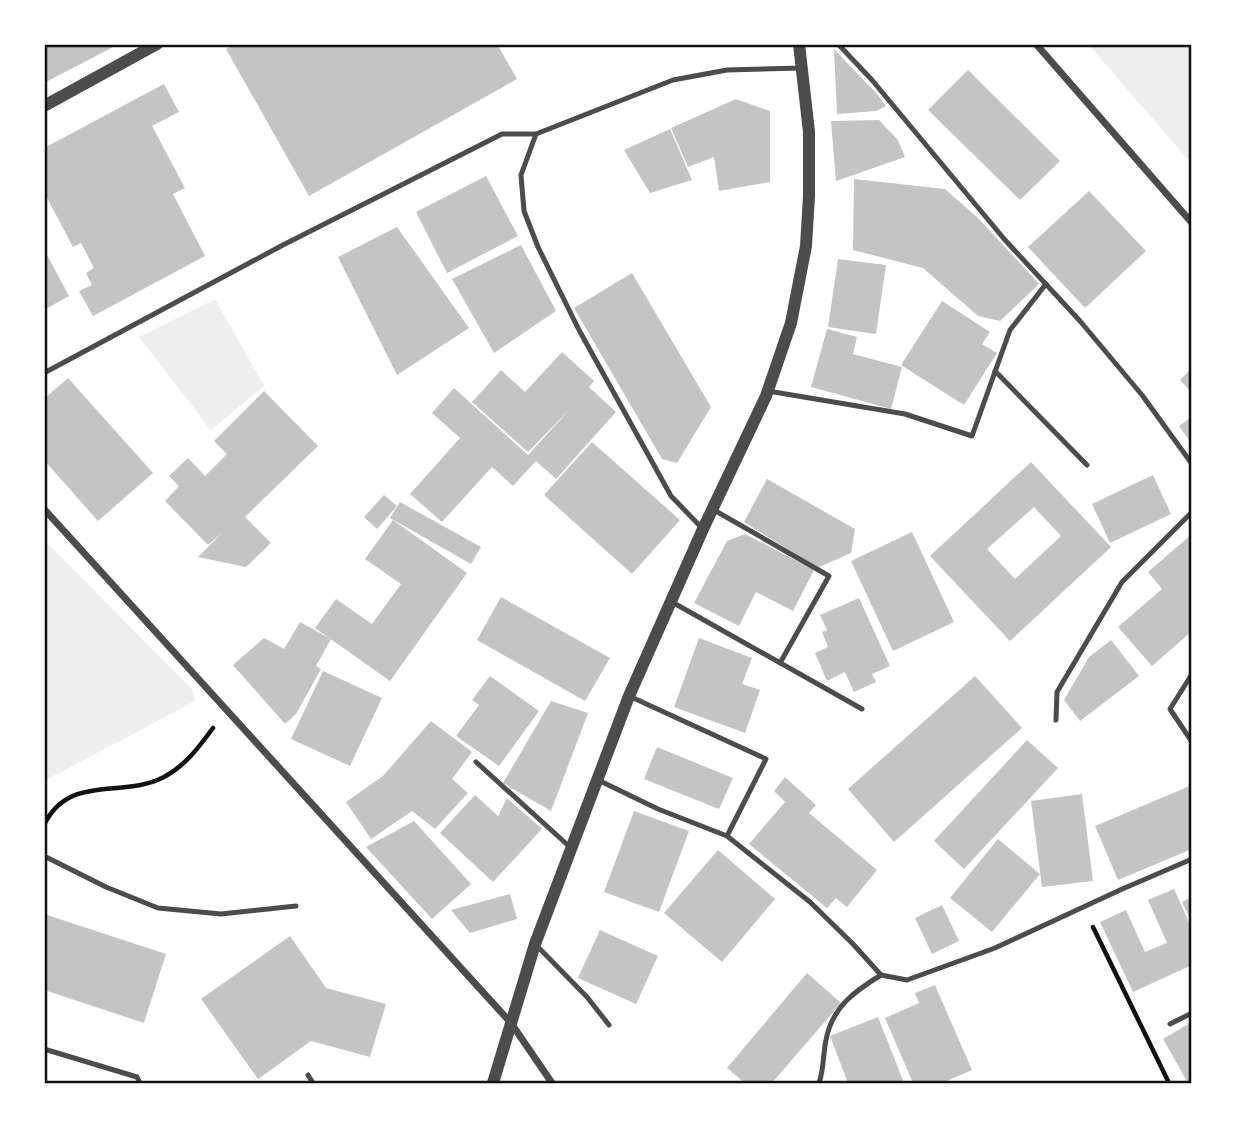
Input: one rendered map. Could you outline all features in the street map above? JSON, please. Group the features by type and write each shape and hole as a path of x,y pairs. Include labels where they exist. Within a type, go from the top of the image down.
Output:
{"street":[{"path":"44,106 158,44"},
{"path":"493,1083 535,944 629,696 768,391 791,323 806,246 809,132 799,44"},
{"path":"1036,44 1192,223"},
{"path":"44,509 511,1023 552,1083"}],"lane":[{"path":"838,44 872,80 1005,240 1080,321 1142,395 1192,464"},
{"path":"44,373 283,245 502,134 537,134 673,80 727,69 802,68"},
{"path":"537,134 521,175 524,211 538,247 579,330 671,496 703,529"},
{"path":"768,391 905,414 972,436 1010,330 1046,284"},
{"path":"995,371 1087,464"},
{"path":"713,510 829,576 780,663"},
{"path":"1056,720 1057,692 1122,582 1192,512"},
{"path":"671,601 862,709"},
{"path":"1192,674 1170,709 1192,742"},
{"path":"629,696 766,759 727,836"},
{"path":"476,762 571,848"},
{"path":"598,780 658,809 727,836 810,902 881,975 907,980 995,948 1192,859"},
{"path":"44,856 158,908 221,914 296,906"},
{"path":"535,944 587,997 609,1025"},
{"path":"819,1083 826,1039 835,1016 854,992 881,975"},
{"path":"1170,1024 1192,1013"},
{"path":"44,1049 137,1077 140,1083"},
{"path":"308,1075 313,1083"}],"path":[{"path":"44,825 56,807 76,794 99,788 136,787 162,778 192,755 227,711"},
{"path":"1083,907 1169,1083"}],"shaded area":[{"path":"1088,44 1192,44 1192,164"},
{"path":"215,299 264,386 211,430 139,337"},
{"path":"44,540 192,689 195,701 44,781"}],"building":[{"path":"44,44 119,44 44,83"},
{"path":"235,44 497,44 517,79 309,196 226,49"},
{"path":"834,49 886,106 876,111 837,114"},
{"path":"968,70 1060,161 1020,200 928,110"},
{"path":"164,84 179,112 152,126 185,188 173,194 205,256 93,316 79,291 92,285 86,273 94,268 81,243 73,247 44,192 44,148"},
{"path":"736,99 770,111 770,182 719,191 714,157 688,167 671,128"},
{"path":"879,120 898,140 905,157 836,181 831,121"},
{"path":"670,129 692,180 650,193 624,150"},
{"path":"486,176 518,236 447,273 416,212"},
{"path":"854,179 945,189 978,218 1039,284 1000,321 978,316 923,268 853,250"},
{"path":"1089,191 1146,251 1085,308 1028,247"},
{"path":"397,227 469,328 397,375 338,257"},
{"path":"521,245 556,311 494,353 452,279"},
{"path":"44,249 69,296 44,310"},
{"path":"838,259 886,265 876,334 828,327"},
{"path":"632,273 711,407 677,463 662,459 574,308"},
{"path":"942,301 990,332 982,344 997,353 964,405 901,365"},
{"path":"827,329 857,337 853,354 902,367 891,409 811,387"},
{"path":"562,352 594,381 589,387 616,412 556,479 536,461 513,486 492,467 442,522 410,494 460,438 432,413 454,388 528,455 572,407 528,452 472,402 501,370 525,392"},
{"path":"1192,368 1192,393 1180,380"},
{"path":"68,378 153,473 98,521 44,460 44,399"},
{"path":"264,391 318,446 245,517 271,543 246,567 198,557 222,533 208,545 165,501 179,486 169,476 188,458 205,476 227,454 214,441"},
{"path":"1192,417 1192,444 1179,426"},
{"path":"592,442 680,520 632,574 544,495"},
{"path":"1031,462 1111,547 1010,641 930,556","holes":["1034,507 1061,536 1015,579 987,549"]},
{"path":"1153,475 1171,514 1110,543 1092,504"},
{"path":"767,479 855,529 851,553 817,568 744,522"},
{"path":"384,495 397,506 377,529 364,517"},
{"path":"400,502 481,547 471,564 390,518"},
{"path":"393,520 467,573 390,681 315,628 336,599 372,624 401,584 365,559"},
{"path":"912,532 954,622 893,651 851,561"},
{"path":"745,534 814,570 793,611 756,592 739,626 694,603 727,541"},
{"path":"1192,534 1192,631 1152,666 1118,627 1162,589 1148,572"},
{"path":"501,597 610,658 585,701 477,640"},
{"path":"859,598 890,666 872,674 876,682 854,692 845,672 827,681 815,653 828,647 822,632 827,630 820,615"},
{"path":"300,622 331,639 316,666 321,669 296,714 285,724 233,665 264,638 284,649"},
{"path":"699,638 752,658 742,684 760,690 745,733 674,707"},
{"path":"1111,640 1139,676 1080,721 1064,700 1089,657"},
{"path":"323,671 382,698 350,766 291,739"},
{"path":"490,676 539,711 499,766 456,736 479,705 472,700"},
{"path":"975,676 1022,728 894,842 848,789"},
{"path":"551,701 588,713 551,811 503,783"},
{"path":"431,721 472,752 452,779 468,793 435,829 412,811 371,839 346,802 383,776"},
{"path":"1027,740 1058,768 964,869 934,841"},
{"path":"657,747 733,778 719,809 644,779"},
{"path":"785,777 816,805 809,813 877,870 847,907 836,898 827,908 749,844 785,802 774,791"},
{"path":"1192,785 1192,849 1118,880 1095,826"},
{"path":"1082,794 1093,881 1042,887 1031,801"},
{"path":"475,795 498,816 507,798 542,829 493,882 440,833"},
{"path":"634,811 689,831 659,912 604,892"},
{"path":"414,821 471,884 432,919 366,847"},
{"path":"998,839 1040,874 992,932 950,898"},
{"path":"718,850 775,899 722,962 664,913"},
{"path":"1174,889 1192,929 1192,965 1133,992 1100,922 1126,910 1145,952 1167,943 1148,900"},
{"path":"510,894 517,919 470,933 451,910"},
{"path":"1192,897 1192,923 1182,902"},
{"path":"942,905 959,941 932,954 915,918"},
{"path":"44,914 166,954 144,1023 44,990"},
{"path":"600,930 658,956 636,1004 578,978"},
{"path":"290,936 326,988 386,1004 370,1057 311,1041 258,1079 201,999"},
{"path":"807,973 841,1003 772,1083 745,1083 727,1068"},
{"path":"935,985 972,1070 942,1083 913,1083 885,1018 919,1003 915,993"},
{"path":"878,1017 904,1083 848,1083 830,1036"},
{"path":"1192,1022 1192,1083 1188,1083 1163,1039"}]}
